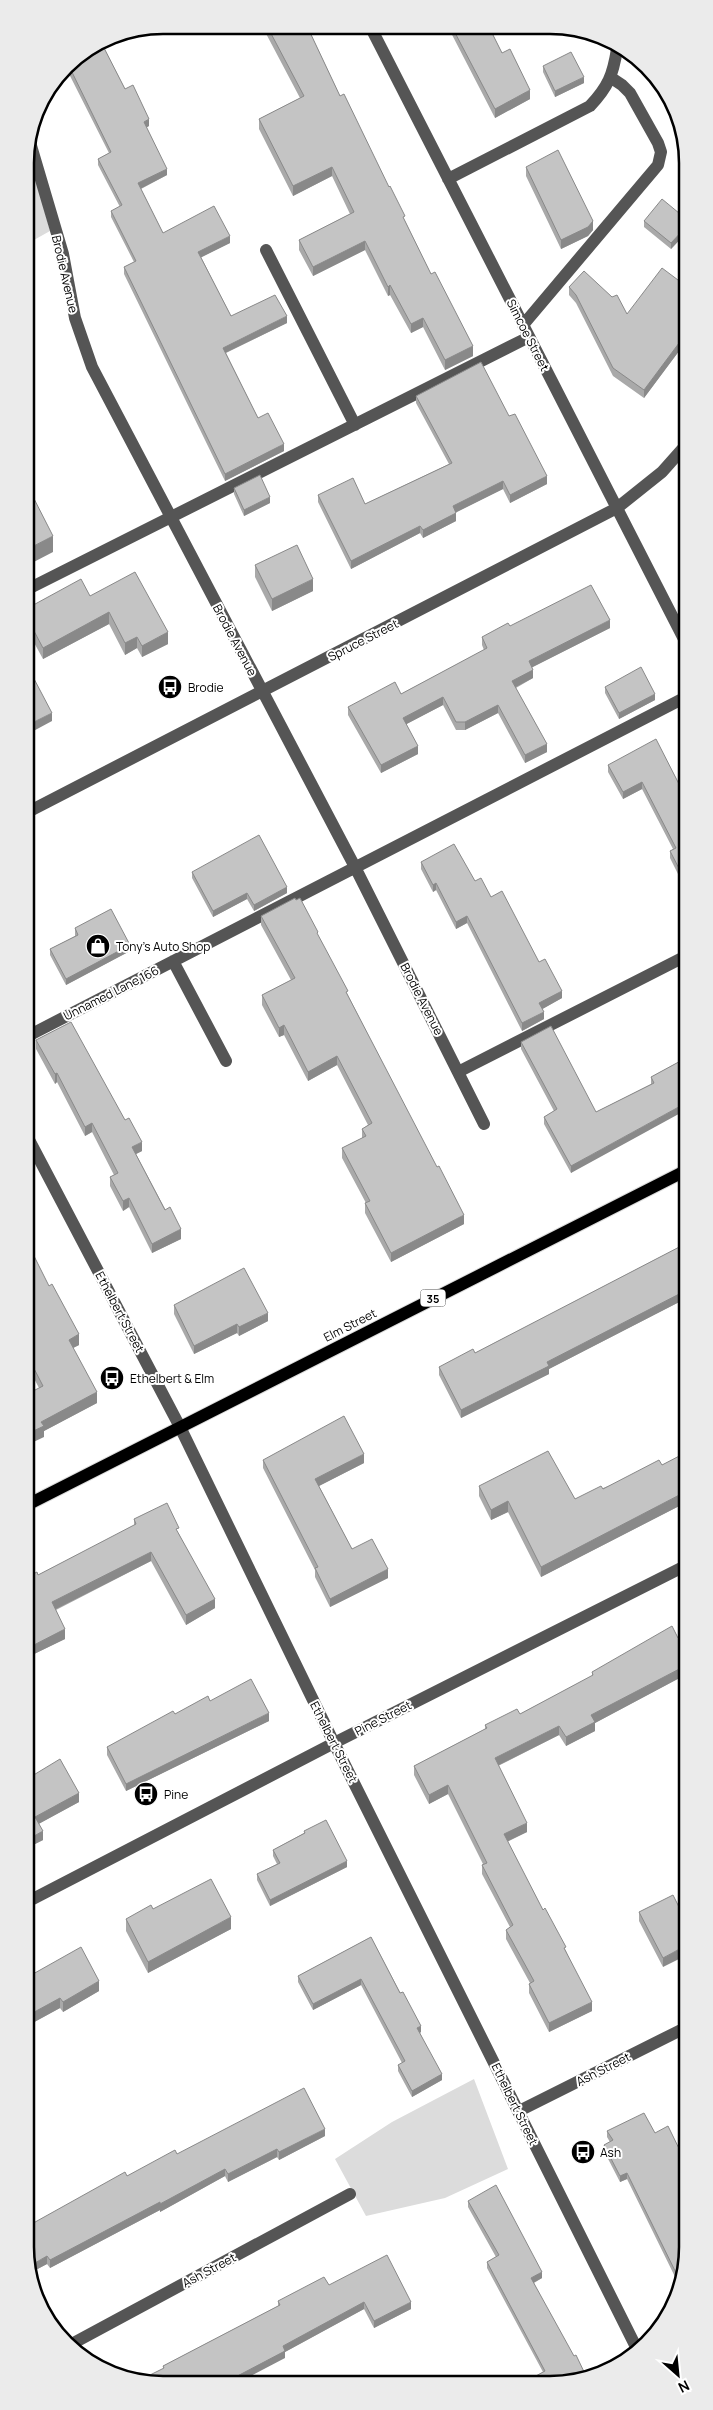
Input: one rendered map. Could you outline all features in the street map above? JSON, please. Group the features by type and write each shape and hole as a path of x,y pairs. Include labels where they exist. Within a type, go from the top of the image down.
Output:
{"main road":[{"name":"Elm Street","path":"34,1501 679,1174"}],"street":[{"name":"Simcoe Street","path":"374,34 679,629"},
{"path":"448,179 590,106 606,90 614,67 616,53"},
{"path":"523,325 658,165 661,152 658,143 630,94 622,85 610,77"},
{"name":"Brodie Avenue","path":"34,156 63,254 75,318 92,367 355,867 484,1124"},
{"path":"266,250 355,425"},
{"path":"34,586 529,337"},
{"name":"Spruce Street","path":"34,809 617,508 662,472 679,453"},
{"name":"Unnamed Lane 166","path":"34,1033 679,701"},
{"path":"458,1072 679,960"},
{"path":"173,961 226,1061"},
{"name":"Ethelbert Street","path":"34,1149 180,1427 334,1743 635,2344"},
{"name":"Pine Street","path":"34,1898 334,1743 679,1569"},
{"name":"Ash Street","path":"519,2111 679,2031"},
{"name":"Ash Street","path":"76,2342 350,2194"}],"shaded area":[{"path":"34,173 50,231 34,240"},
{"path":"474,2079 508,2169 445,2198 366,2216 335,2159 392,2122"}],"building":[{"path":"271,34 311,34 340,96 344,94 405,216 403,217 431,274 435,272 473,346 445,360 423,318 411,324 390,285 388,287 365,241 313,267 299,240 354,212 332,167 293,186 259,119 304,96"},
{"path":"456,34 492,34 502,53 510,49 530,90 495,109"},
{"path":"104,48 125,89 133,85 149,119 144,122 167,169 138,183 163,233 214,206 230,236 198,252 231,316 275,295 287,316 223,348 258,418 268,413 284,444 225,474 124,267 136,261 111,211 122,205 98,159 111,152 72,72"},
{"path":"571,52 584,77 555,91 543,66"},
{"path":"558,150 593,221 588,227 561,240 526,167"},
{"path":"662,199 679,213 679,234 671,243 644,221"},
{"path":"662,268 679,281 679,343 644,390 613,368 576,295 569,287 584,271 612,297 617,295 627,314"},
{"path":"481,362 509,416 515,414 547,476 510,495 503,481 453,506 456,513 423,530 420,526 351,561 318,495 353,478 365,504 452,463 416,396"},
{"path":"260,475 270,497 244,510 234,488"},
{"path":"34,499 53,536 34,546"},
{"path":"297,545 313,579 272,599 255,565"},
{"path":"135,572 168,632 142,646 137,637 125,643 109,612 43,648 34,631 34,605 81,579 90,596"},
{"path":"591,585 610,620 529,661 533,670 512,681 547,744 525,755 498,705 465,722 456,722 443,697 403,718 418,746 381,765 348,707 395,682 401,694 487,648 482,637 508,623 510,626"},
{"path":"641,667 655,694 619,713 605,687"},
{"path":"34,679 52,713 34,722"},
{"path":"656,739 679,784 679,868 670,851 676,848 642,782 623,792 608,765"},
{"path":"259,835 287,887 254,905 247,893 213,911 192,872"},
{"path":"454,844 475,881 481,878 491,897 502,891 539,962 545,959 562,991 539,1003 544,1012 522,1023 467,916 456,922 436,883 433,885 421,862"},
{"path":"295,898 296,900 300,898 348,991 346,992 464,1215 391,1253 365,1203 370,1201 342,1148 366,1136 362,1129 372,1123 337,1056 308,1072 284,1025 279,1028 262,995 295,978 261,916"},
{"name":"Tony's Auto Shop","path":"111,909 130,945 66,979 50,949 78,935 75,928"},
{"path":"71,1022 125,1120 129,1118 142,1142 132,1147 165,1210 170,1207 181,1229 152,1244 129,1198 123,1201 110,1177 118,1173 92,1123 85,1127 57,1073 55,1074 36,1040"},
{"path":"551,1026 596,1112 654,1083 651,1077 679,1062 679,1107 571,1166 544,1117 557,1109 521,1042"},
{"path":"679,1247 679,1294 547,1362 549,1366 461,1410 439,1367 473,1349 475,1353"},
{"path":"34,1256 49,1286 52,1284 79,1334 69,1340 97,1392 41,1422 44,1426 34,1431 34,1390 43,1386 34,1369"},
{"path":"244,1268 268,1313 239,1327 237,1324 194,1346 174,1305"},
{"path":"344,1416 364,1454 315,1479 352,1549 372,1539 388,1569 330,1599 315,1568 318,1567 263,1460"},
{"path":"548,1451 575,1499 601,1486 603,1489 659,1460 662,1465 679,1456 679,1495 541,1567 508,1501 491,1510 479,1486"},
{"path":"167,1503 179,1528 176,1529 215,1599 186,1615 151,1552 52,1602 65,1629 34,1645 34,1574 37,1572 38,1575 136,1524 134,1519"},
{"path":"672,1626 679,1637 679,1669 591,1715 595,1722 566,1737 559,1726 495,1758 527,1823 504,1834 543,1910 545,1908 566,1947 564,1948 592,2002 549,2023 529,1984 534,1981 506,1930 513,1925 482,1865 487,1863 448,1785 429,1795 414,1766 487,1728 485,1725 517,1709 520,1714 593,1675 592,1672"},
{"path":"251,1679 269,1713 126,1784 107,1747 173,1711 175,1714 208,1696 210,1701"},
{"path":"60,1759 79,1793 35,1817 43,1831 34,1836 34,1775"},
{"path":"326,1820 347,1861 270,1900 257,1874 280,1863 273,1850"},
{"path":"211,1879 231,1917 148,1962 126,1919 151,1905 153,1909"},
{"path":"673,1895 679,1907 679,1949 663,1958 639,1912"},
{"path":"371,1937 400,1993 403,1992 421,2026 417,2028 442,2074 412,2091 398,2065 405,2061 361,1979 313,2004 298,1976"},
{"path":"81,1947 99,1981 63,2002 60,1998 34,2012 34,1973"},
{"path":"304,2088 325,2129 279,2152 277,2149 228,2174 225,2169 50,2260 47,2256 35,2263 34,2223 125,2172 127,2176 175,2150 177,2154"},
{"path":"644,2113 655,2133 668,2126 679,2149 679,2256 676,2274 627,2173 620,2176 604,2145 613,2140 607,2131"},
{"path":"496,2185 542,2272 531,2278 584,2372 559,2376 536,2376 545,2371 487,2262 499,2255 468,2201"},
{"path":"387,2255 411,2302 374,2321 364,2302 283,2346 285,2351 237,2376 149,2375 164,2368 163,2366 280,2305 278,2301 324,2277 329,2285"}],"place":[{"name":"Brodie","path":"170,687"},
{"name":"Tony's Auto Shop","path":"98,946"},
{"name":"Ethelbert & Elm","path":"112,1378"},
{"name":"Pine","path":"146,1794"},
{"name":"Ash","path":"583,2152"}]}
